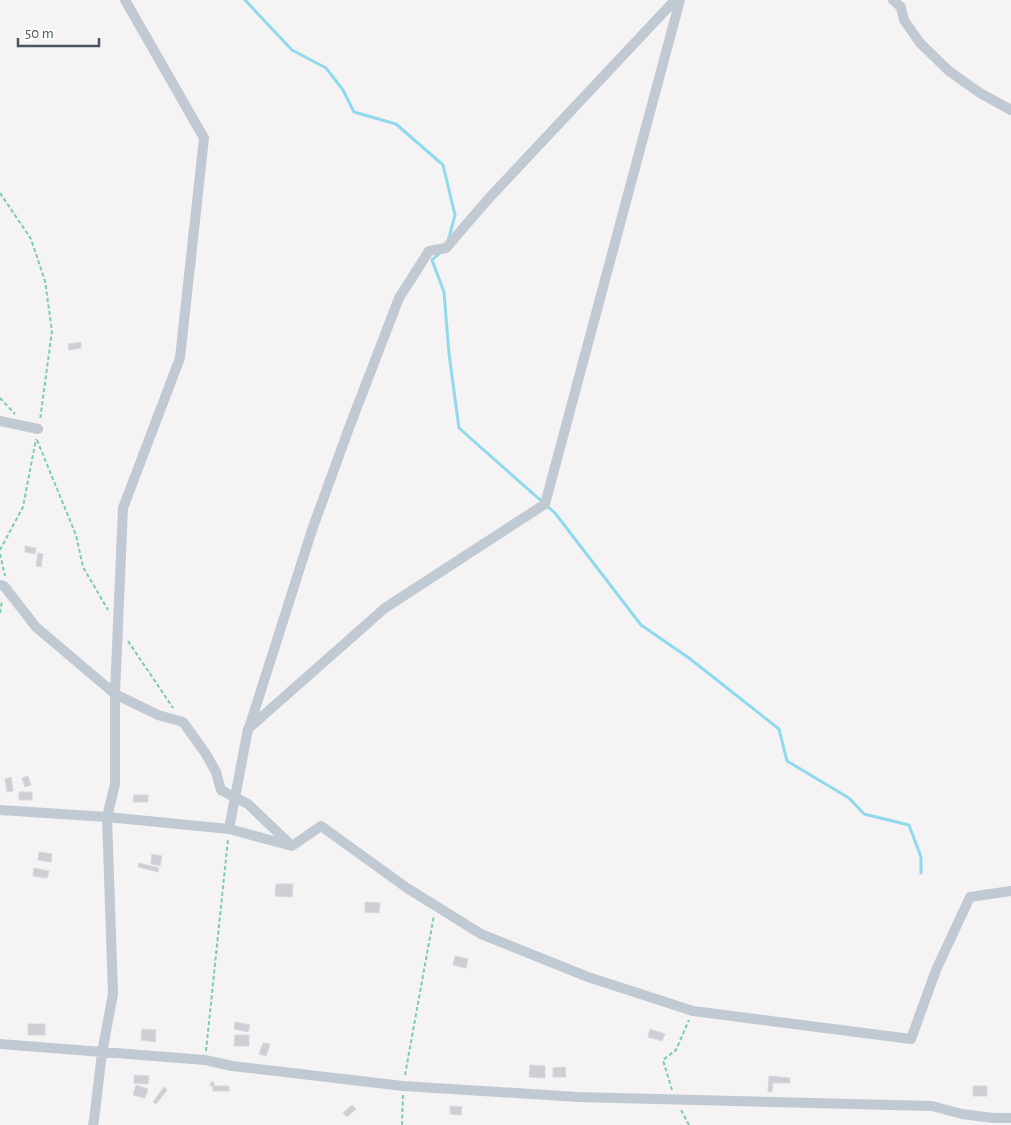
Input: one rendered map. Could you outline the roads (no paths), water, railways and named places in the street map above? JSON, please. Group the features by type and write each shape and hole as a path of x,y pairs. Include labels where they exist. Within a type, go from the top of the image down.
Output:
{"street":[{"path":"93,1125 102,1052 113,994 107,817 115,784 115,694 123,508 180,358 204,138 125,0"},
{"path":"229,829 248,729 312,530 399,298 429,251 446,248 490,197 675,0"},
{"path":"248,729 386,608 545,504 680,0"},
{"path":"893,0 901,6 904,20 920,43 949,71 980,93 1011,110"},
{"path":"0,421 38,429"},
{"path":"0,585 4,586 36,627 115,694 158,715 183,722 206,754 216,772 221,790 248,804 292,846"},
{"path":"0,810 107,817 229,829 292,846 321,826 407,888 481,934 588,977 692,1011 911,1039 936,970 970,897 1011,891"},
{"path":"0,1044 205,1060 232,1066 403,1086 578,1097 932,1106 962,1114 1011,1118"}],"waterway":[{"path":"245,0 292,50 326,68 343,90 354,112 396,124 443,165 455,215 448,241"},
{"path":"441,252 432,260 444,292 449,354 459,428 555,513 641,625 689,658 779,729 787,761 849,798 864,814 909,825 921,857 921,873"}]}
